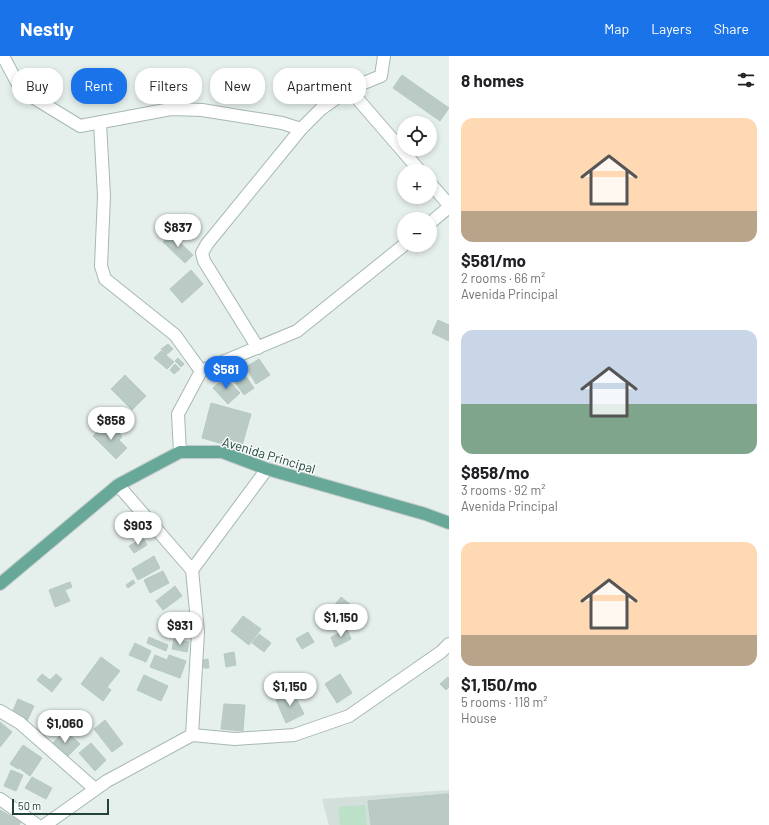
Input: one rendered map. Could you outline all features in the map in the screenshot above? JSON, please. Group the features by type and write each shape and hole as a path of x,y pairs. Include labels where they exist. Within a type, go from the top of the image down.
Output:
{"main road":[{"name":"Avenida Principal","path":"0,584 118,485 180,452 222,452 267,469 425,514 449,523"}],"street":[{"path":"3,56 21,90 80,126 171,109 202,110 282,123 301,129"},
{"path":"366,82 381,76 384,56"},
{"path":"258,348 204,261 202,253 207,244 301,129 328,104"},
{"path":"362,104 414,164"},
{"path":"100,123 104,196 101,266 106,279 175,335 201,371"},
{"path":"437,191 449,206 437,217"},
{"path":"180,452 178,414 201,371 297,331 397,251"},
{"path":"192,570 267,469"},
{"path":"118,485 192,570 198,632 192,734"},
{"path":"45,825 107,781 192,734 234,739 294,735 349,716 441,652 449,644"},
{"path":"0,711 20,723 95,789"},
{"path":"0,799 37,825"}],"shaded area":[{"path":"449,790 449,825 329,825 322,799"}],"green space":[{"path":"365,805 367,825 340,825 338,807"}],"building":[{"path":"402,75 449,108 440,121 437,119 437,116 433,116 393,88"},
{"path":"171,234 193,255 185,263 163,242"},
{"path":"191,270 203,284 182,303 170,289"},
{"path":"438,320 449,325 449,341 432,333"},
{"path":"168,344 173,349 166,355 161,349"},
{"path":"161,351 174,362 167,369 154,358"},
{"path":"178,358 184,364 181,367 175,361"},
{"path":"259,359 270,375 256,384 246,367"},
{"path":"175,364 180,369 174,374 170,370"},
{"path":"240,368 254,388 244,395 230,375"},
{"path":"125,375 146,396 132,410 111,389"},
{"path":"225,377 240,393 228,404 213,388"},
{"path":"211,403 251,414 241,449 202,438"},
{"path":"104,425 108,429 114,425 122,437 119,440 127,448 116,459 93,436"},
{"path":"143,538 147,545 134,553 129,546"},
{"path":"154,556 160,568 138,580 132,569"},
{"path":"163,571 169,583 150,593 144,580"},
{"path":"133,580 135,583 128,588 126,585"},
{"path":"70,582 72,587 65,590 70,601 55,607 49,590"},
{"path":"175,586 182,596 163,610 156,601"},
{"path":"341,597 356,609 348,619 333,607"},
{"path":"243,616 261,629 249,645 231,631"},
{"path":"166,619 182,620 182,624 188,624 187,631 166,631"},
{"path":"347,629 351,639 335,647 331,637"},
{"path":"308,632 314,642 302,649 296,639"},
{"path":"259,634 271,643 264,652 252,643"},
{"path":"149,637 168,645 166,651 147,643"},
{"path":"174,639 189,642 187,652 172,649"},
{"path":"135,643 151,651 146,662 129,655"},
{"path":"234,652 236,665 226,667 224,654"},
{"path":"155,655 167,660 169,655 186,661 180,678 150,667"},
{"path":"101,657 120,671 107,687 111,690 103,701 81,684"},
{"path":"208,659 209,668 204,668 203,660"},
{"path":"42,674 50,680 56,674 62,679 52,692 37,680"},
{"path":"340,674 352,693 337,703 325,684"},
{"path":"144,675 168,686 161,701 137,690"},
{"path":"448,677 449,687 446,690 440,684"},
{"path":"293,692 304,714 286,723 276,700"},
{"path":"18,699 34,706 27,721 12,713"},
{"path":"224,704 245,705 243,731 221,729"},
{"path":"105,720 123,744 112,752 94,729"},
{"path":"0,722 12,732 0,747"},
{"path":"65,730 80,744 65,759 51,745"},
{"path":"91,743 106,760 95,771 79,753"},
{"path":"23,745 42,758 30,776 19,768 18,769 10,764"},
{"path":"11,770 23,775 16,791 4,786"},
{"path":"32,777 52,788 46,799 25,788"},
{"path":"449,794 449,809 440,810 441,817 449,816 449,825 372,825 434,819 432,810 370,817 368,801"},
{"path":"449,794 449,825 371,825 368,801"},
{"path":"0,810 21,822 19,825 0,825"}]}
